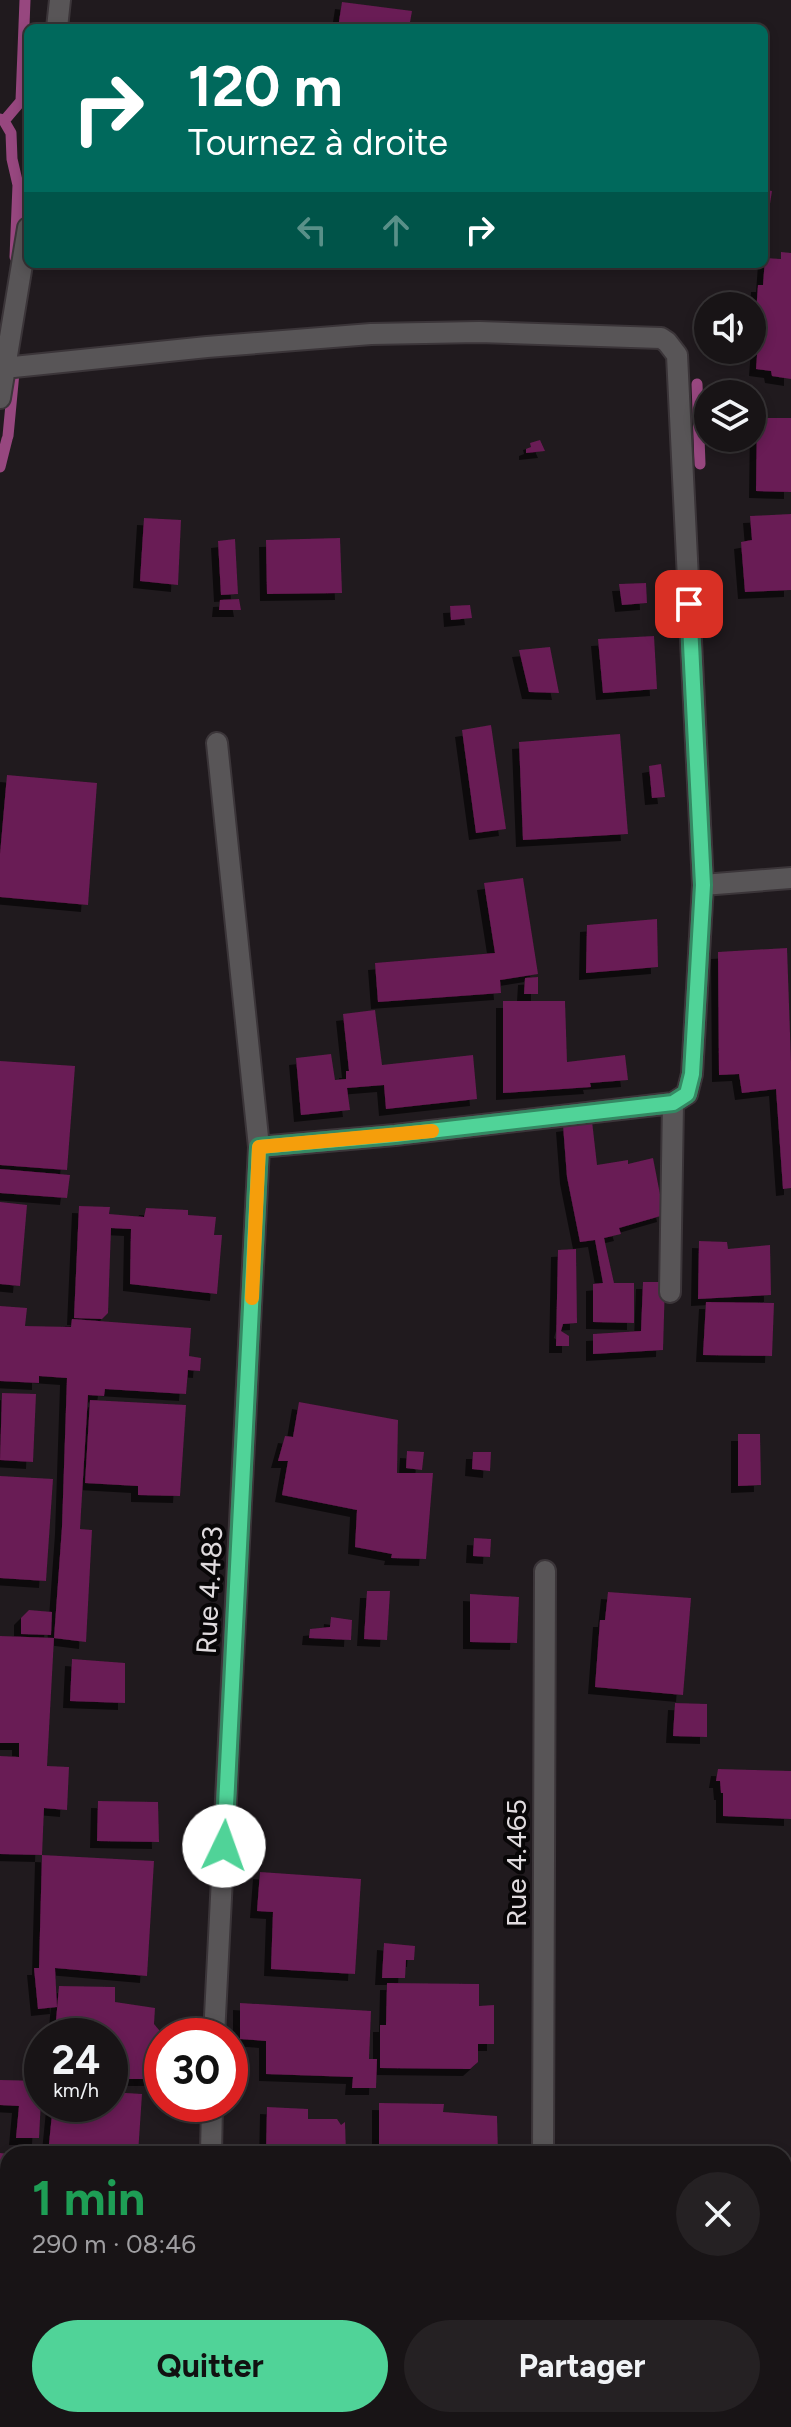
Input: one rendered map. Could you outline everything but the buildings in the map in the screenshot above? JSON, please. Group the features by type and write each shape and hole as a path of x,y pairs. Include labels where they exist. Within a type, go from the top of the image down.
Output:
{"street":[{"path":"57,24 60,0"},
{"path":"0,398 24,251"},
{"path":"4,368 371,334 479,332 661,338 677,355 703,885 692,1074 687,1094 673,1103 395,1135 259,1147"},
{"name":"Rue 4.483","path":"215,2018 259,1147 217,743"},
{"path":"703,885 791,878"},
{"path":"670,1292 673,1103"},
{"name":"Rue 4.465","path":"543,2146 545,1571"},
{"path":"211,2146 212,2122"}],"waterway":[{"path":"24,24 25,0"},
{"path":"4,121 21,101 24,25"},
{"path":"0,119 11,133 12,159 18,185 15,257"},
{"path":"8,436 15,362"},
{"path":"0,467 7,439"},
{"path":"700,452 700,464"}],"slow traffic":[{"path":"252,1298 259,1147 432,1131"}],"route":[{"path":"224,1846 259,1147 395,1135 673,1103 687,1094 692,1074 703,885 689,604"}]}
